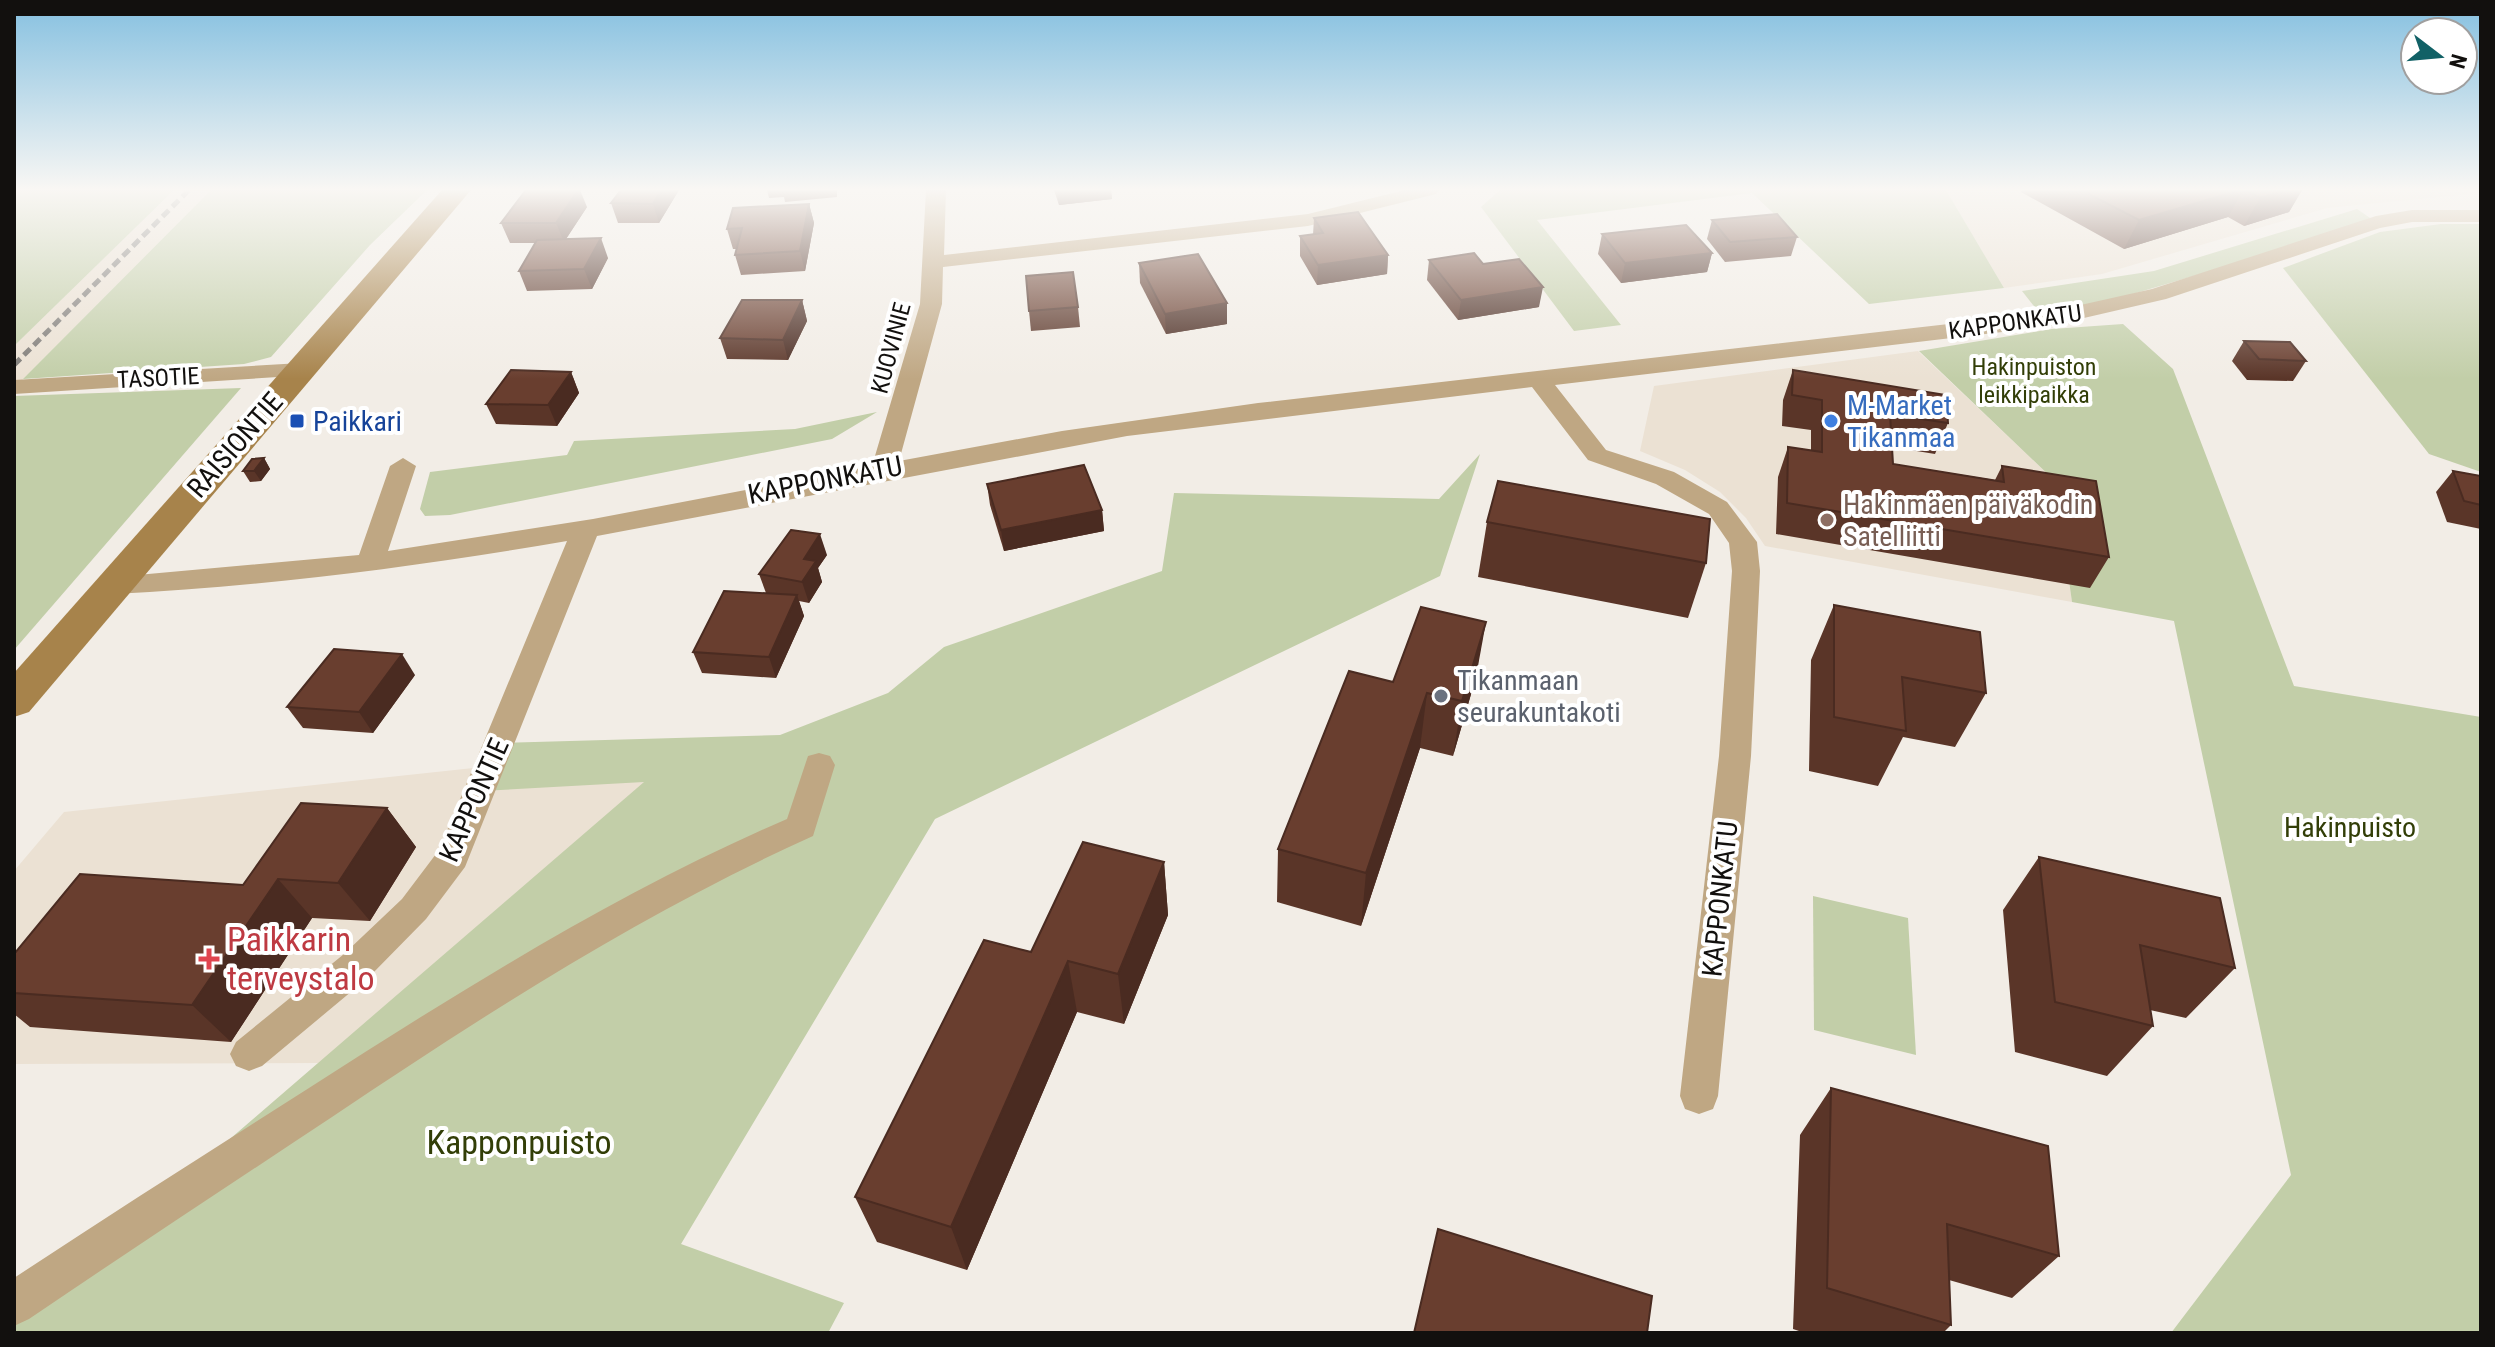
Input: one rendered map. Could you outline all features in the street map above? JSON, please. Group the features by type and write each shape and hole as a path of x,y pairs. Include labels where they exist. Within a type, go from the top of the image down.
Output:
{"main road":[{"name":"RAISIONTIE","path":"14,701 403,253"}],"street":[{"name":"KUOVINIE","path":"884,469 922,344 931,304 934,253"},
{"path":"934,262 1015,253"},
{"name":"KAPPONKATU","path":"114,585 219,582 371,562 1152,424 2045,320 2144,298 2282,253"},
{"name":"TASOTIE","path":"14,387 301,370"},
{"name":"KAPPONKATU","path":"1538,379 1597,455 1697,493 1718,508 1743,542 1746,571 1735,756 1699,1096"},
{"path":"371,562 403,466"},
{"name":"KAPPONTIE","path":"249,1054 357,965 414,909 453,857 587,526"},
{"path":"14,1304 136,1220 466,1008 730,856 801,827 819,765"}],"shaded area":[{"path":"110,253 148,253 14,388 14,346"},
{"path":"1983,253 2174,253 2102,274 2004,288"},
{"path":"1918,351 2055,481 2072,602 1765,546 1746,518 1720,492 1685,470 1640,451 1654,386"},
{"path":"492,766 645,782 319,1063 14,1064 14,871 64,812"}],"green space":[{"path":"14,253 110,253 14,346"},
{"path":"148,253 363,253 271,357 244,364 23,379"},
{"path":"1515,253 1563,253 1621,325 1574,331"},
{"path":"1815,253 1983,253 2004,288 1869,304"},
{"path":"2213,253 2272,253 2045,320 2022,291 2154,271"},
{"path":"2324,253 2481,253 2481,472 2429,454 2283,268"},
{"name":"Hakinpuisto","path":"2123,324 2173,369 2294,686 2481,717 2481,1333 2171,1333 2291,1175 2174,621 2072,602 2055,481 1919,351 2052,329"},
{"path":"241,388 14,650 14,396"},
{"path":"877,412 832,439 450,515 425,516 420,509 430,472 567,455 574,441 795,429"},
{"name":"Kapponpuisto","path":"1480,454 1440,576 935,819 681,1244 844,1303 828,1333 14,1333 14,1325 644,782 481,791 501,743 780,735 888,693 944,647 1162,571 1174,493 1439,499"},
{"path":"1813,896 1908,918 1916,1055 1814,1030"}],"building":[{"path":"530,253 593,253 584,269 519,271"},
{"path":"1310,253 1388,255 1318,265"},
{"path":"1474,253 1483,264 1519,259 1543,287 1461,300 1429,260"},
{"path":"1617,253 1712,253 1625,263"},
{"path":"1198,254 1227,303 1165,314 1139,263"},
{"path":"1073,272 1078,307 1029,311 1026,276"},
{"path":"742,300 802,300 783,340 720,338"},
{"path":"2244,341 2290,342 2306,361 2259,359"},
{"path":"511,370 571,372 548,405 486,404"},
{"path":"1793,370 1946,395 1948,423 1890,414 1893,464 2004,482 2002,466 2096,481 2109,557 1787,503 1788,447 1822,452 1822,400 1792,395"},
{"path":"264,458 254,471 243,471 252,459"},
{"path":"1084,465 1102,510 1001,530 987,484"},
{"path":"2453,471 2481,476 2481,505 2464,501"},
{"path":"1498,481 1710,519 1706,563 1487,522"},
{"path":"791,530 820,534 804,559 816,561 802,582 759,574"},
{"path":"724,591 797,595 769,657 693,652"},
{"path":"1834,605 1980,632 1986,693 1902,677 1906,731 1834,717"},
{"path":"1421,607 1486,622 1462,701 1427,693 1366,873 1278,849 1349,671 1393,682"},
{"path":"334,649 402,654 359,712 287,707"},
{"path":"301,803 387,808 338,883 278,879 192,1005 14,993 14,954 80,874 243,885"},
{"path":"1083,842 1164,862 1118,974 1068,961 951,1227 855,1197 984,940 1031,952"},
{"path":"2039,857 2220,898 2235,968 2140,945 2153,1026 2055,1002"},
{"path":"1831,1088 2048,1146 2059,1256 1947,1224 1951,1325 1827,1288"},
{"path":"1438,1229 1652,1296 1647,1333 1414,1333"}],"railway":[{"path":"14,365 126,253"}],"place":[{"name":"Paikkari","path":"297,421"},
{"name":"M-Market Tikanmaa","path":"1831,421"},
{"name":"Hakinmäen päiväkodin Satelliitti","path":"1827,520"},
{"name":"Tikanmaan seurakuntakoti","path":"1441,696"},
{"name":"Paikkarin terveystalo","path":"209,959"}],"park label":[{"name":"Hakinpuiston leikkipaikka","path":"2034,381"}]}
